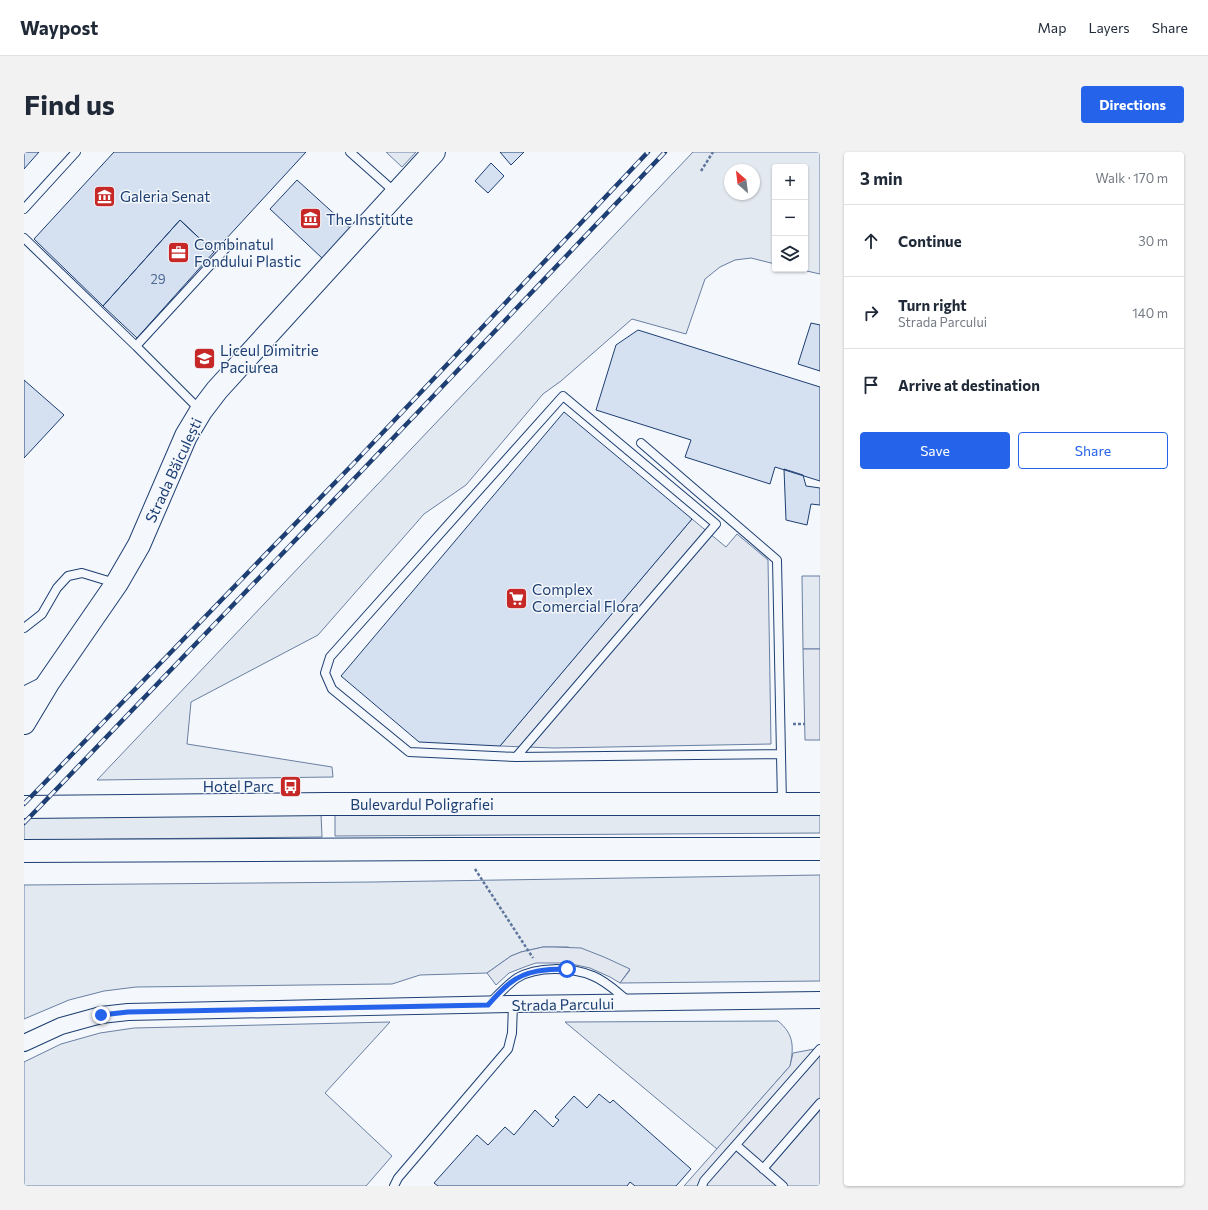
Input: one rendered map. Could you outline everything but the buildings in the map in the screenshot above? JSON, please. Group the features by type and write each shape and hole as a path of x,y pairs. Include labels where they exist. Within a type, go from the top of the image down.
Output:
{"main road":[{"name":"Strada Băiculești","path":"24,723 48,684 117,584 138,545 186,436 201,411 217,390 434,152"},
{"name":"Bulevardul Poligrafiei","path":"24,807 327,804 820,804"},
{"path":"24,851 820,849"}],"street":[{"path":"24,695 48,684"},
{"name":"Strada Parcului","path":"24,1043 62,1026 101,1015 128,1012 513,1004 820,1000"}],"lane":[{"path":"24,209 76,152"},
{"path":"350,152 396,194"},
{"path":"24,238 201,411"},
{"path":"136,346 227,247"},
{"path":"516,757 716,524 563,396 330,657 325,673 332,689 408,752 516,757 781,754"},
{"path":"641,443 777,560 782,804"},
{"path":"24,628 42,614 57,588 68,576 82,573 117,584"},
{"path":"488,1005 510,983 519,977 529,973 541,971 567,969 592,976 607,984 630,1003"},
{"path":"394,1186 398,1178 508,1049 512,1033 513,1004"},
{"path":"702,1186 704,1181 820,1049"},
{"path":"763,1169 820,1103"},
{"path":"736,1145 783,1186"}],"path":[{"path":"701,171 713,152"},
{"path":"462,849 541,971"}],"shaded area":[{"path":"386,152 416,152 402,167"},
{"path":"693,152 820,152 820,274 808,271 808,164 772,164 772,263 751,258 735,260 720,267 705,279 686,334 632,319 561,381 543,394 466,485 424,514 318,635 191,702 187,744 332,767 333,777 97,780"},
{"path":"692,519 726,547 737,534 768,560 771,744 554,748 500,746"},
{"path":"802,576 820,576 820,649 803,649"},
{"path":"803,649 820,649 820,740 805,740"},
{"path":"820,809 820,833 335,836 335,812"},
{"path":"24,814 321,814 322,837 24,840"},
{"path":"820,875 820,981 620,983 630,970 568,947 543,947 511,956 487,973 420,975 392,984 136,987 104,991 69,1000 24,1019 24,885 373,882"},
{"path":"543,947 581,948 630,969 620,983 590,968 567,963 536,963 509,973 496,985 487,973 511,956"},
{"path":"778,1021 787,1031 792,1041 790,1066 717,1149 565,1022"},
{"path":"390,1022 325,1093 392,1156 366,1186 24,1186 24,1062 61,1044 100,1033 134,1028"},
{"path":"820,1048 820,1186 684,1186 790,1066 793,1053"}],"railway":[{"path":"24,804 353,464 648,152"},
{"path":"24,823 665,152"}],"place":[{"name":"Galeria Senat","path":"105,196"},
{"name":"The Institute","path":"310,219"},
{"name":"Combinatul Fondului Plastic","path":"179,253"},
{"name":"Liceul Dimitrie Paciurea","path":"204,359"},
{"name":"Complex Comercial Flora","path":"517,598"},
{"name":"Hotel Parc","path":"290,786"}],"route":[{"path":"101,1015 128,1012 488,1005 510,983 519,977 529,973 541,971 567,969"}]}
